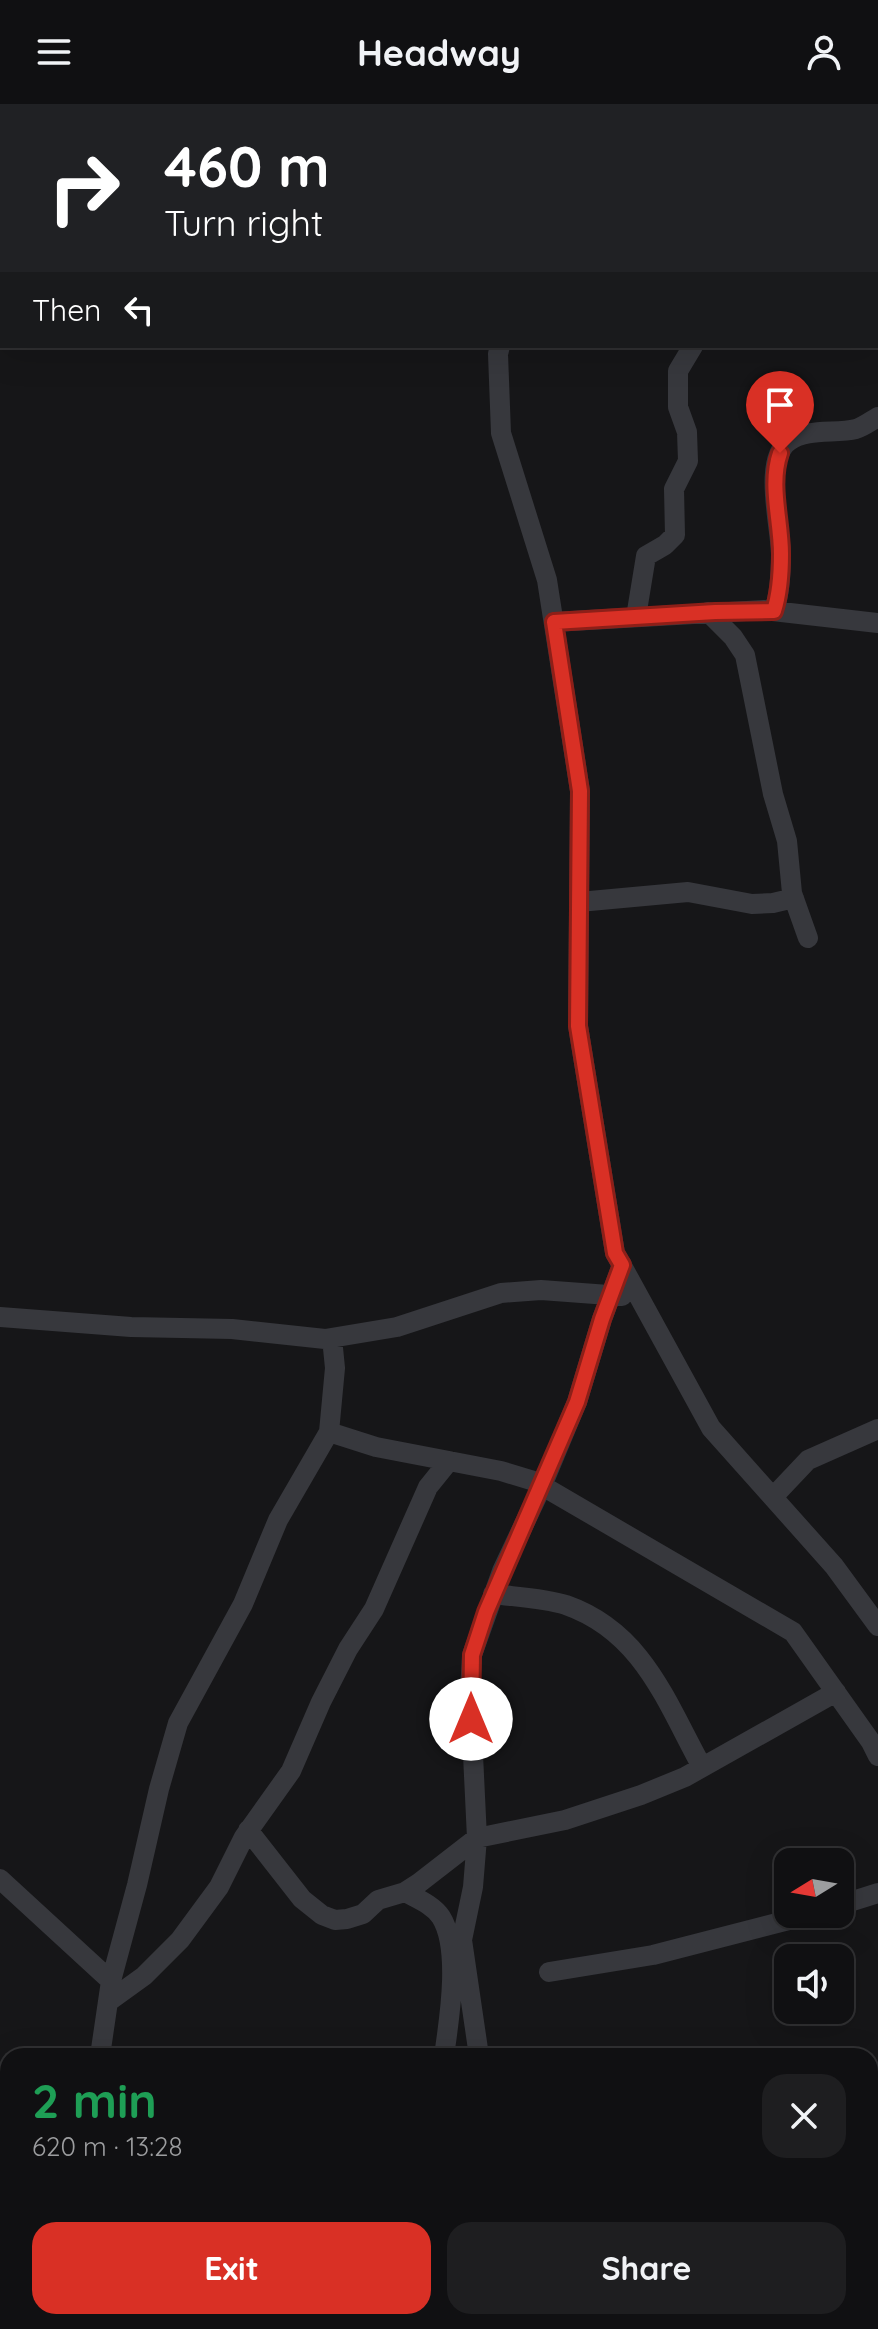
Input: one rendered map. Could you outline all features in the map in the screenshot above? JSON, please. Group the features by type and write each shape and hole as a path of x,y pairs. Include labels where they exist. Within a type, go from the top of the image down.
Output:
{"street":[{"path":"636,617 646,556 675,535 674,489 688,461 687,432 678,407 678,371 692,348"},
{"path":"497,349 501,433 547,580 580,791 578,1026 615,1253 711,1428 834,1566 878,1626"},
{"path":"774,611 779,593 781,553 775,482 780,453 788,441 803,435 857,428 878,417"},
{"path":"554,622 774,611 878,623"},
{"path":"708,612 733,637 745,655 773,794 787,841 794,898 808,938"},
{"path":"579,902 688,892 752,904 794,898"},
{"path":"478,2048 462,1940 473,1887 477,1838 470,1692 472,1655 493,1594 577,1402 622,1265"},
{"path":"0,1317 131,1327 232,1329 280,1336 332,1338 397,1327 501,1293 541,1290 611,1294 641,1301"},
{"path":"101,2048 110,1992 178,1723 243,1604 278,1520 329,1432 335,1368 332,1338"},
{"path":"773,1497 808,1460 878,1429"},
{"path":"329,1432 376,1447 501,1471 542,1486 793,1632 878,1756"},
{"path":"110,1992 144,1976 180,1940 219,1887 248,1830 291,1771 334,1675 374,1609 428,1487 449,1461"},
{"path":"493,1594 563,1604 587,1614 630,1645 661,1687 702,1767"},
{"path":"248,1830 302,1899 322,1915 335,1920 363,1914 378,1900 405,1892 477,1838 602,1810 685,1777 836,1692"},
{"path":"0,1879 93,1968 110,1992"},
{"path":"405,1892 433,1907 442,1919 449,1941 452,2004 445,2048"},
{"path":"854,1901 878,1893"},
{"path":"549,1972 653,1955 774,1924"}],"route":[{"path":"471,1719 472,1655 486,1612 577,1402 622,1265 615,1253 578,1026 580,791 554,622 774,611 779,593 781,553 775,482 780,453"}]}
